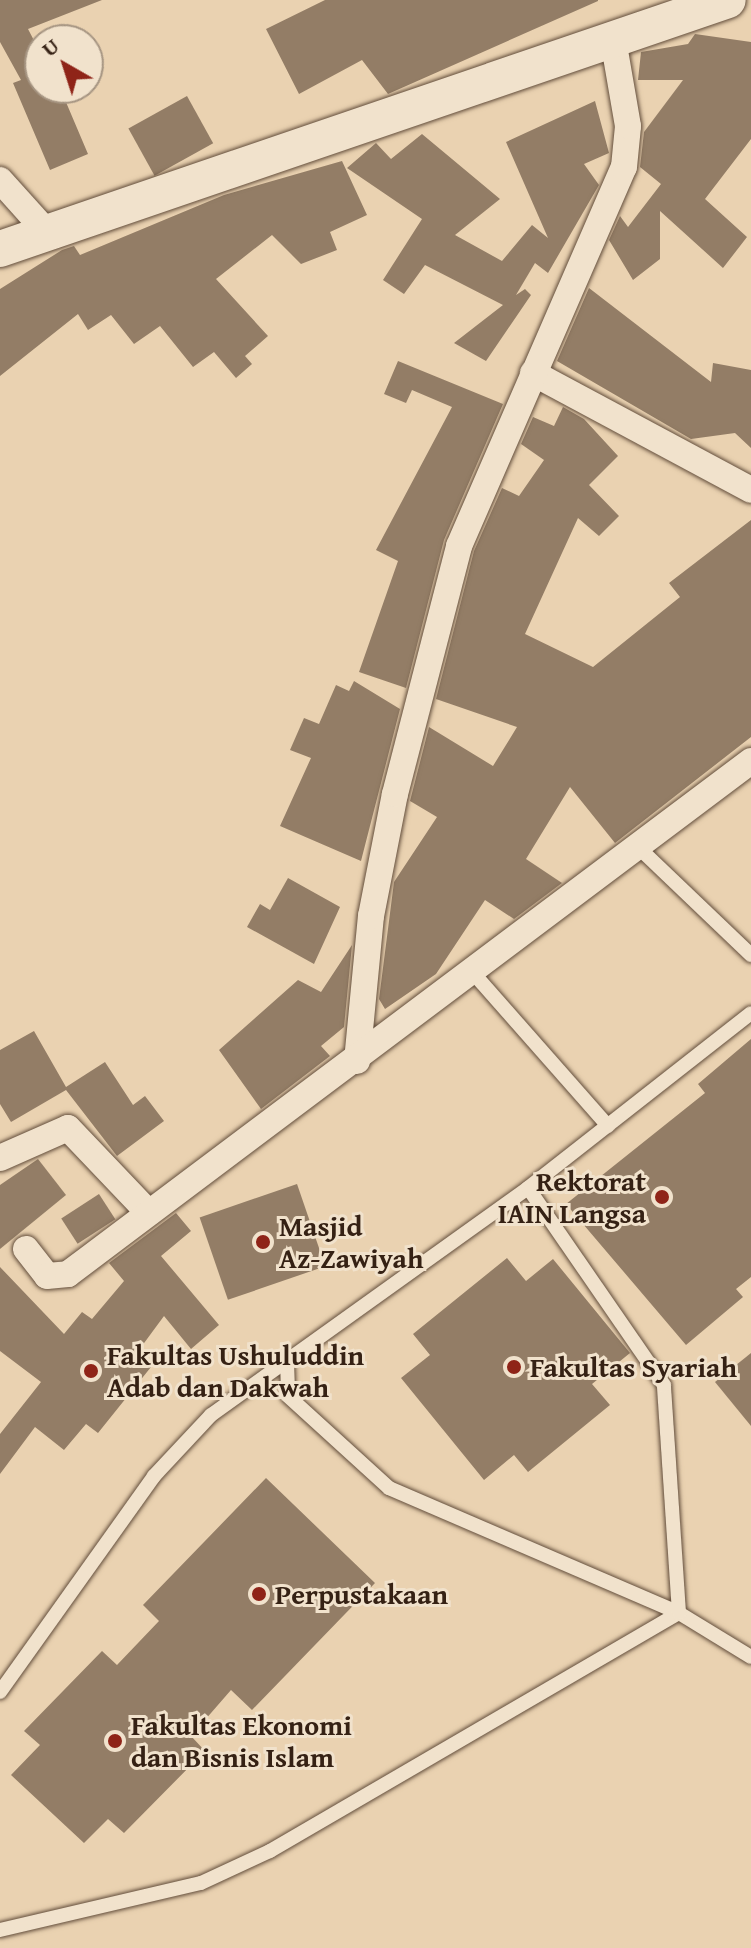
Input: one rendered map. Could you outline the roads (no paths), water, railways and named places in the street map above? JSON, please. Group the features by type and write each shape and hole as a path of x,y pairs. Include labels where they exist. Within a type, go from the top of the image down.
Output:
{"street":[{"path":"0,249 728,0"},
{"path":"357,1061 371,916 425,661 459,546 624,167 628,126 613,39"},
{"path":"0,180 46,231"},
{"path":"533,373 751,490"},
{"path":"26,1249 58,1278 475,975 751,761"},
{"path":"0,1158 68,1128 149,1213"}],"lane":[{"path":"639,848 751,955"},
{"path":"475,975 608,1126"},
{"path":"0,1692 154,1476 211,1415 528,1188 751,1013"},
{"path":"528,1188 664,1385 679,1613"},
{"path":"287,1362 288,1396 389,1488 679,1613 751,1657"},
{"path":"0,1930 186,1887 270,1851 679,1613"}],"place":[{"name":"Rektorat IAIN Langsa","path":"662,1197"},
{"name":"Masjid Az-Zawiyah","path":"263,1242"},
{"name":"Fakultas Syariah","path":"514,1367"},
{"name":"Fakultas Ushuluddin Adab dan Dakwah","path":"91,1371"},
{"name":"Perpustakaan","path":"259,1594"},
{"name":"Fakultas Ekonomi dan Bisnis Islam","path":"115,1741"}]}
